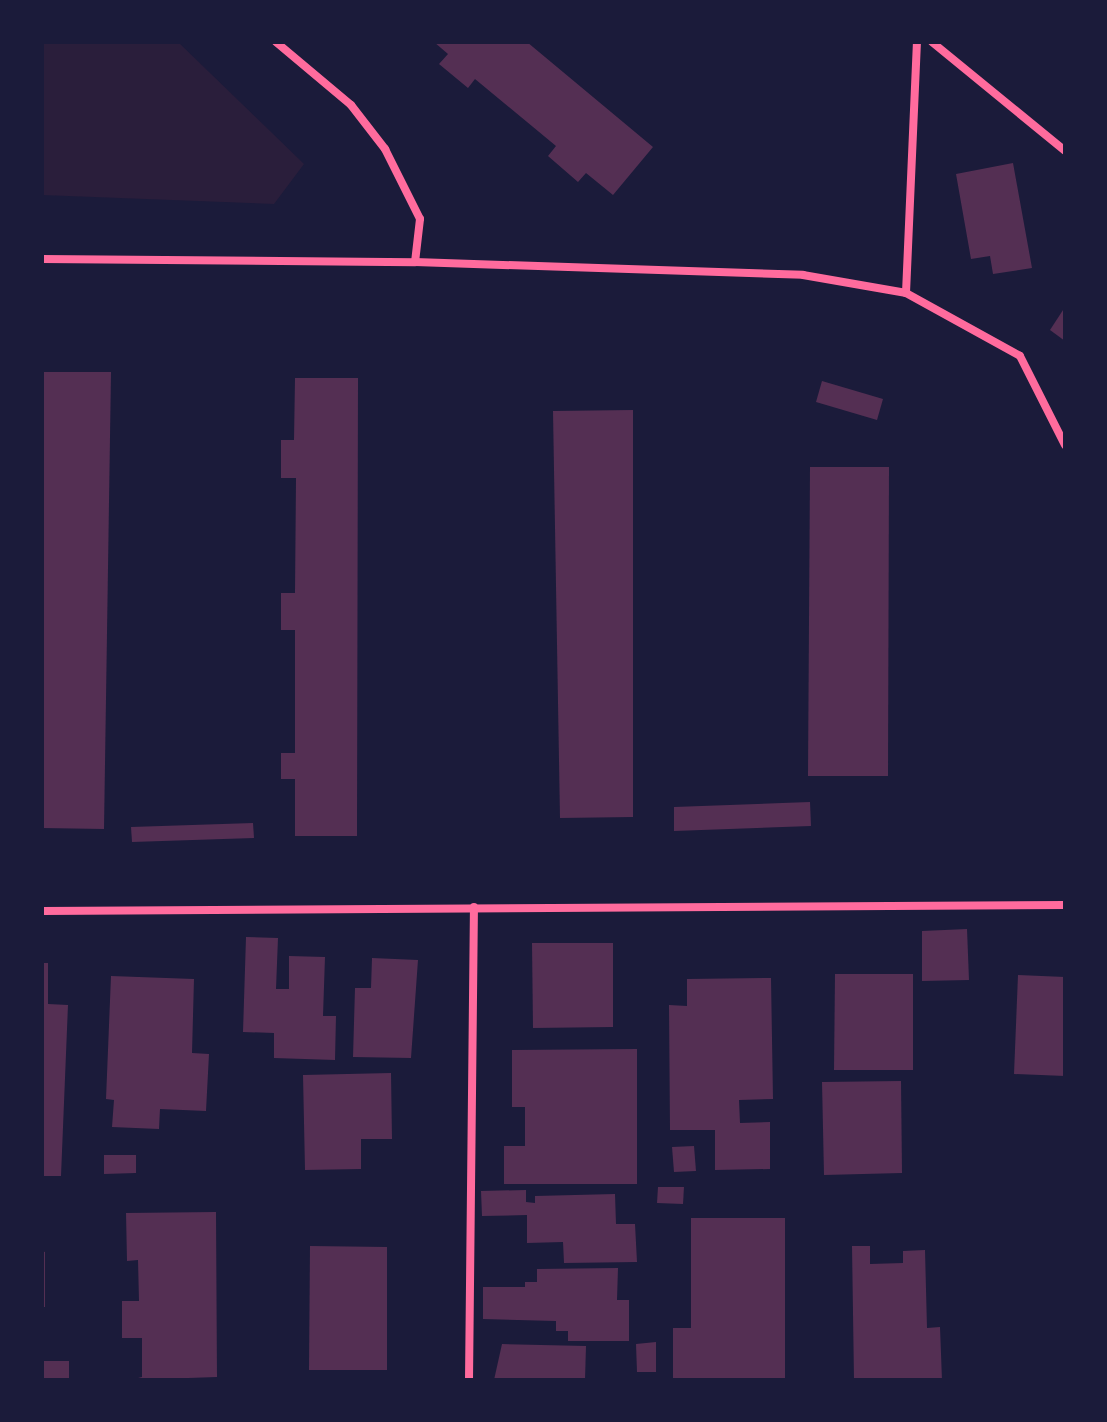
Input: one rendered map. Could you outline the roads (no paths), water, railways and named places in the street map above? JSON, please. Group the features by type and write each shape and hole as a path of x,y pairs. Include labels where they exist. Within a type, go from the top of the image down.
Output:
{"street":[{"path":"276,42 351,105 385,149 420,219 415,262"},
{"path":"906,293 917,42"},
{"path":"932,42 1065,151"},
{"path":"42,259 415,262 803,275 906,293 1020,356 1065,445"},
{"path":"42,911 1065,905"},
{"path":"469,1380 474,907"}]}
